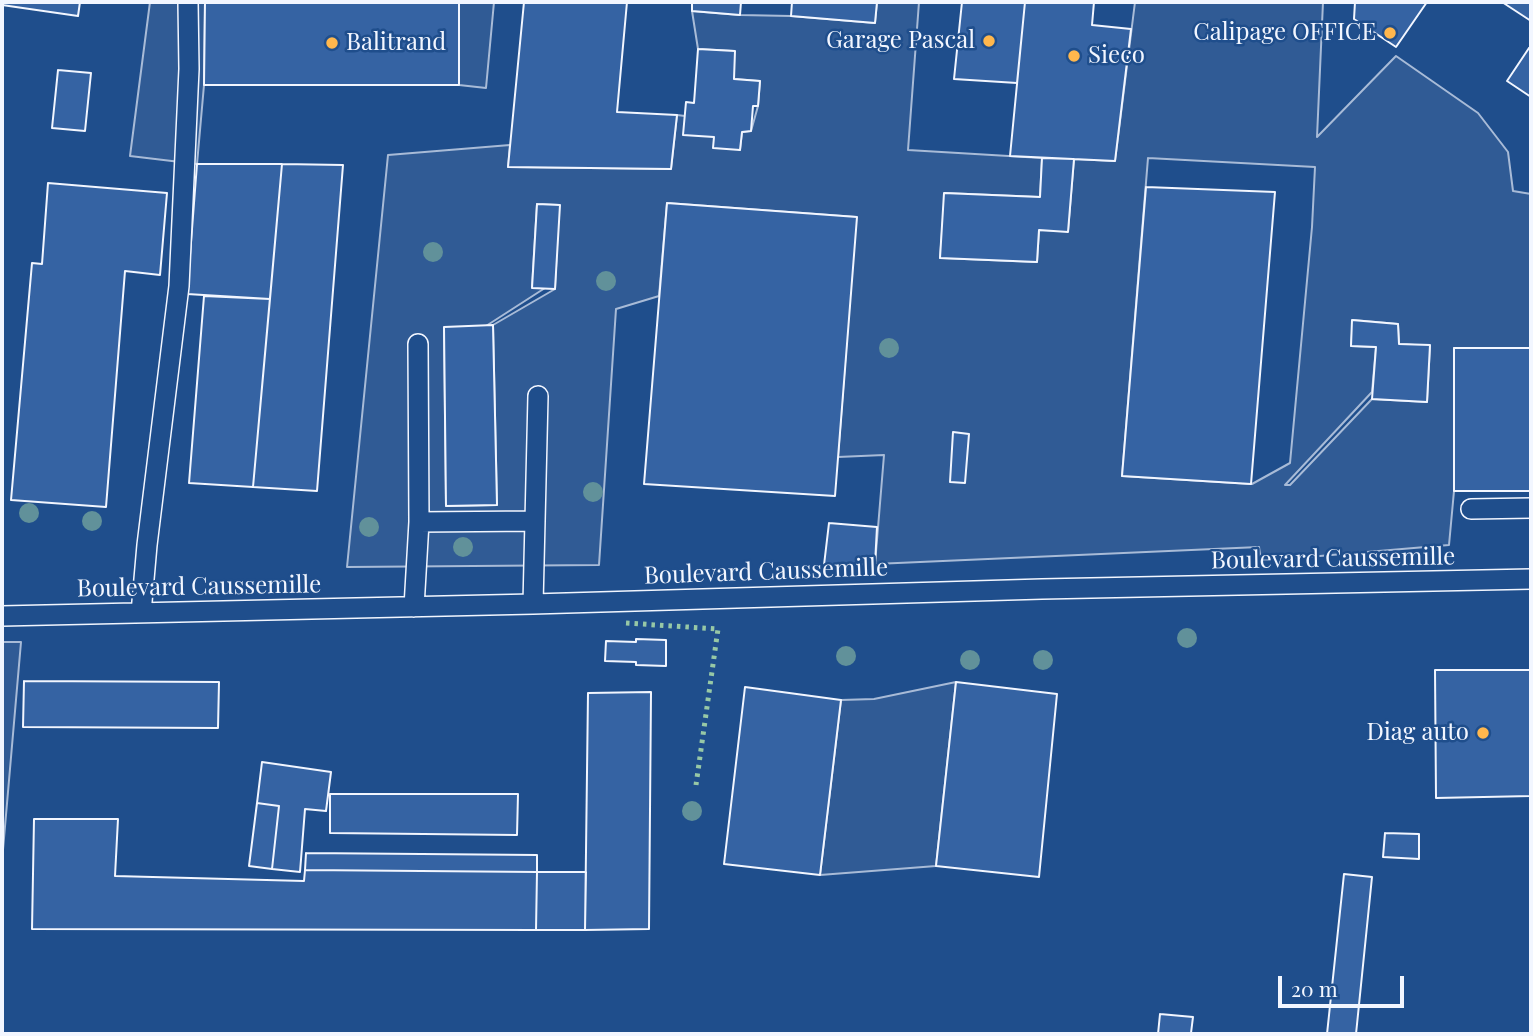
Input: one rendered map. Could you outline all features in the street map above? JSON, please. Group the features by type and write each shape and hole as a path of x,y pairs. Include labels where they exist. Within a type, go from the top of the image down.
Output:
{"lane":[{"path":"141,613 179,286 188,2"},
{"path":"414,607 419,522 418,344"},
{"path":"533,604 538,396"},
{"path":"1471,509 1531,508"},
{"path":"419,522 535,521"},
{"name":"Boulevard Caussemille","path":"2,616 1531,579"}],"shaded area":[{"path":"150,2 205,2 204,85 197,164 130,156"},
{"path":"459,2 494,2 486,88 459,85"},
{"path":"877,2 919,2 908,150 1042,158 1040,197 945,193 940,258 1037,262 1039,230 1068,231 1074,159 1115,161 1135,2 1323,2 1317,137 1396,56 1478,113 1508,152 1513,191 1531,194 1531,348 1454,348 1454,491 1449,545 1261,561 1259,547 875,564 884,455 838,457 856,217 667,203 659,296 616,309 599,565 347,567 388,155 510,145 508,167 671,169 677,115 685,116 714,137 740,150 742,132 751,131 758,106 760,81 734,79 734,51 698,49 692,11 875,23","holes":["1148,158 1315,167 1290,463 1252,484 1122,476","537,204 559,205 555,289 493,325 497,505 446,506 444,328 486,326 545,288 532,287","1353,320 1398,324 1399,344 1430,346 1427,402 1372,399 1290,485 1285,485 1372,392 1376,347 1351,346"]},
{"path":"2,642 21,642 2,861"},
{"path":"956,682 936,866 820,875 841,700 874,699"}],"building":[{"path":"2,2 80,2 78,16 2,5"},
{"name":"Balitrand","path":"205,2 459,2 459,85 204,85"},
{"path":"524,2 627,2 617,112 677,115 671,169 508,167"},
{"path":"692,2 741,2 740,15 692,11"},
{"path":"792,2 877,2 875,23 791,16"},
{"name":"Garage Pascal","path":"962,2 1025,2 1017,83 954,79"},
{"name":"Sieco","path":"1025,2 1094,2 1092,25 1131,29 1115,161 1010,156"},
{"name":"Calipage OFFICE","path":"1355,2 1427,2 1396,47 1354,19"},
{"path":"1502,2 1531,2 1531,21"},
{"path":"1529,48 1531,50 1531,97 1507,81"},
{"path":"698,49 735,51 734,79 760,81 758,106 753,106 751,131 742,132 740,150 713,148 714,137 683,135 686,102 694,103"},
{"path":"58,70 91,73 85,131 52,128"},
{"path":"1042,158 1074,159 1068,232 1039,230 1037,262 940,258 944,193 1040,197"},
{"path":"197,164 282,164 270,299 187,294"},
{"path":"282,164 343,165 317,491 253,487"},
{"path":"48,183 167,193 160,275 125,271 106,507 11,500 32,263 42,264"},
{"path":"1146,187 1275,192 1251,484 1122,476"},
{"path":"667,203 857,217 835,496 644,484"},
{"path":"537,204 560,205 555,289 532,288"},
{"path":"204,296 270,299 253,487 189,483"},
{"path":"1352,320 1398,324 1399,344 1430,345 1427,402 1372,399 1376,347 1351,346"},
{"path":"493,325 497,505 446,506 444,327"},
{"path":"1454,348 1531,348 1531,491 1454,491"},
{"path":"953,432 969,434 965,483 950,482"},
{"path":"829,523 877,527 875,564 824,565"},
{"path":"636,639 666,640 666,666 605,661 606,641 636,642"},
{"name":"Diag auto","path":"1435,670 1531,670 1531,796 1436,798"},
{"path":"24,681 219,682 218,728 23,727"},
{"path":"956,682 1057,694 1039,877 936,866"},
{"path":"745,687 841,700 820,875 724,864"},
{"path":"651,692 649,929 585,930 588,693"},
{"path":"262,762 331,772 326,811 305,809 300,872 272,869 279,806 257,803"},
{"path":"330,794 518,794 517,835 330,833"},
{"path":"257,803 279,806 272,869 249,866"},
{"path":"34,819 118,819 115,876 304,881 305,870 537,872 536,930 32,929"},
{"path":"1385,833 1419,834 1419,859 1383,857"},
{"path":"306,853 537,855 537,872 305,870"},
{"path":"537,872 586,872 585,930 536,930"},
{"path":"1344,874 1372,877 1356,1034 1327,1034"},
{"path":"1160,1014 1193,1017 1191,1033 1204,1034 1158,1034"}],"hedge":[{"path":"626,623 718,629 696,785"}],"place":[{"name":"Calipage OFFICE","path":"1390,33"},
{"name":"Garage Pascal","path":"989,41"},
{"name":"Balitrand","path":"332,43"},
{"name":"Sieco","path":"1074,56"},
{"name":"Diag auto","path":"1483,733"}]}
